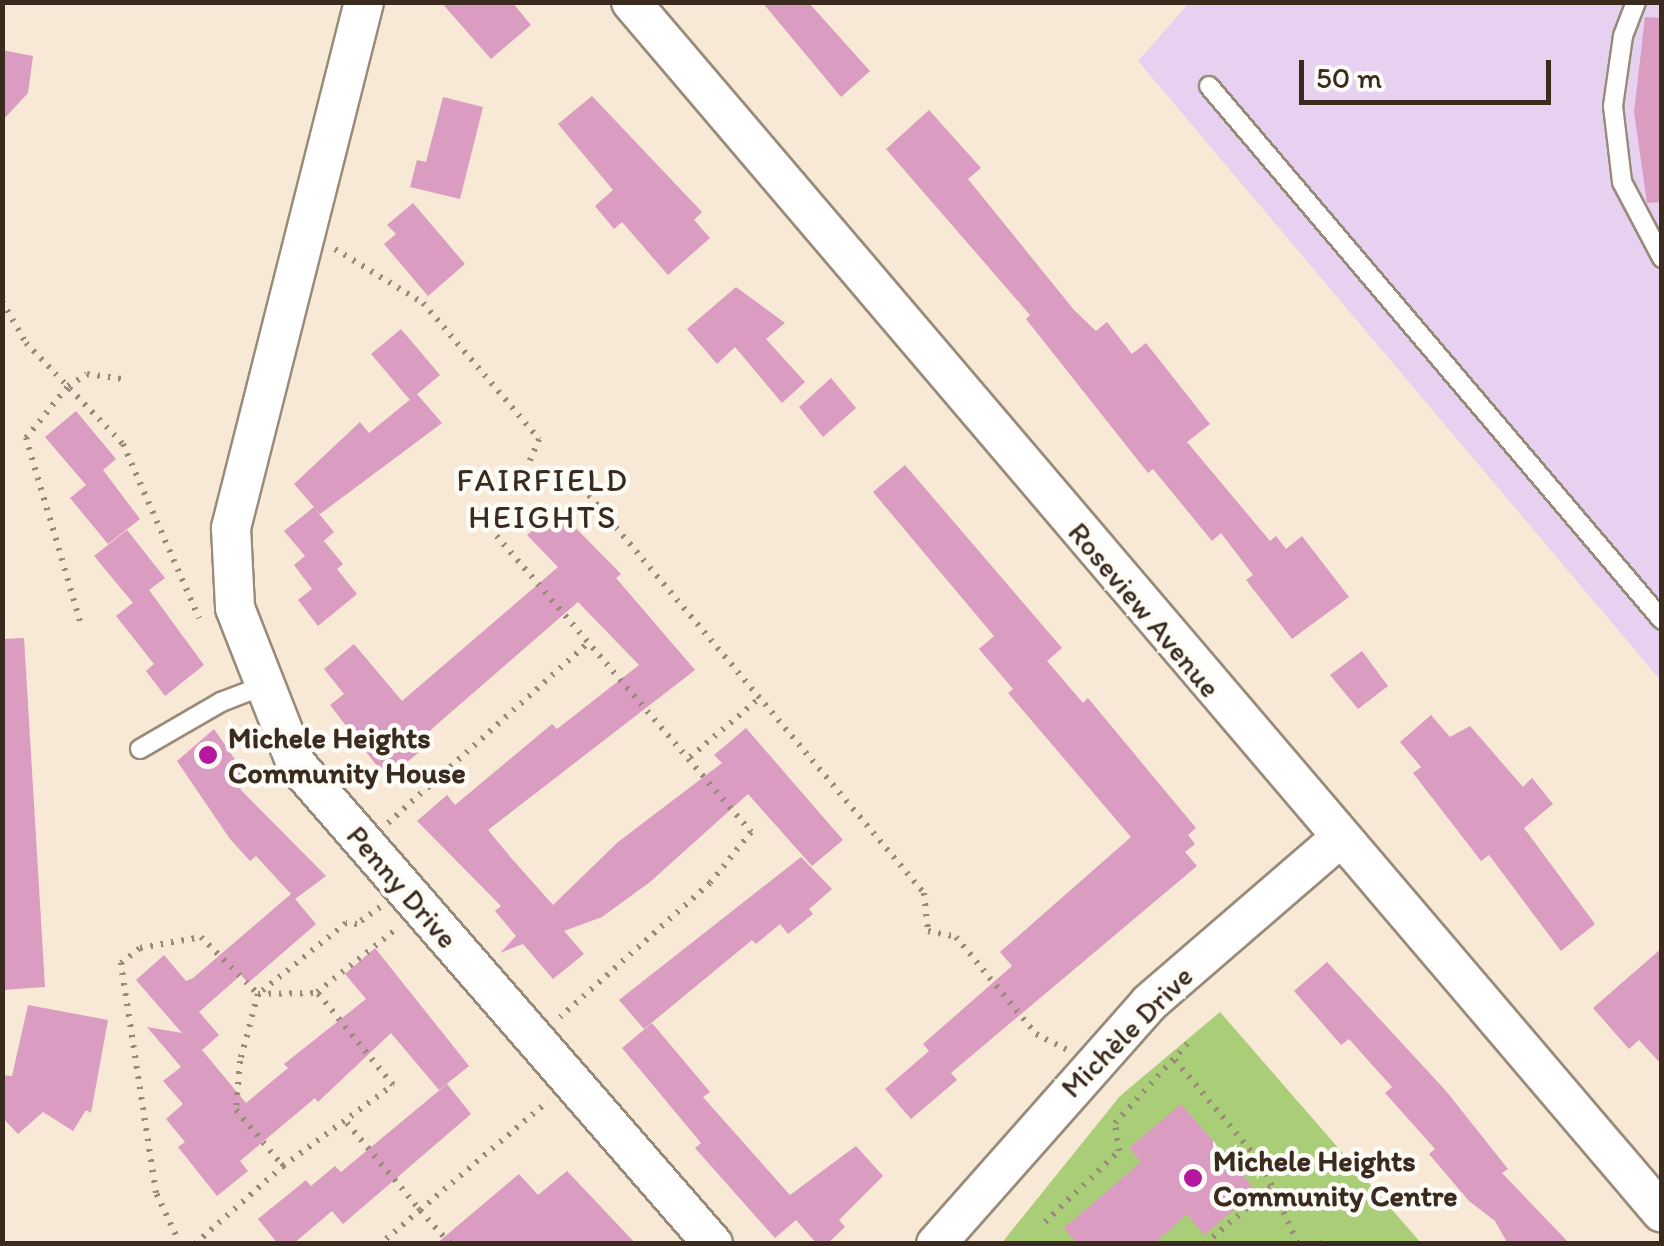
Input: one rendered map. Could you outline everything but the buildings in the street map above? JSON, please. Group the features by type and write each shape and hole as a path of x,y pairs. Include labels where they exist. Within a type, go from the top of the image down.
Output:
{"street":[{"name":"Penny Drive","path":"364,2 231,528 235,608 262,686 296,764 713,1244"},
{"name":"Roseview Avenue","path":"630,2 1338,840 1662,1214"},
{"name":"Michèle Drive","path":"936,1244 1149,1003 1338,840"}],"lane":[{"path":"1636,2 1623,36 1613,106 1622,182 1662,258"},
{"path":"1209,86 1662,620"},
{"path":"140,749 262,686"}],"path":[{"path":"304,230 422,303 539,439 526,472 582,488 762,696 924,894 928,931 956,937 1036,1034 1095,1061"},
{"path":"2,301 26,343 124,444 201,622"},
{"path":"80,621 26,438 68,386 88,374 122,380"},
{"path":"476,512 751,832 710,882 533,1039"},
{"path":"363,842 590,641"},
{"path":"690,757 762,696"},
{"path":"283,1166 236,1110 240,1061 258,994 346,923 357,924 382,906"},
{"path":"180,1244 156,1193 121,963 140,948 202,937 258,994 316,992 400,926"},
{"path":"196,1244 283,1166 332,1127 347,1123 394,1084 316,992"},
{"path":"1045,1222 1119,1151 1114,1123 1130,1099 1175,1060 1188,1043"},
{"path":"1175,1060 1272,1186 1298,1244"},
{"path":"380,1244 570,1081"},
{"path":"347,1123 450,1244"},
{"path":"1205,1244 1272,1186"}],"shaded area":[{"path":"1189,3 1661,3 1661,681 1138,61"}],"green space":[{"path":"1220,1012 1421,1243 1001,1244 1120,1096"}],"place":[{"name":"Michele Heights Community House","path":"208,755"},
{"name":"Michele Heights Community Centre","path":"1193,1178"}],"district":[{"name":"FAIRFIELD HEIGHTS","path":"543,500"}]}
